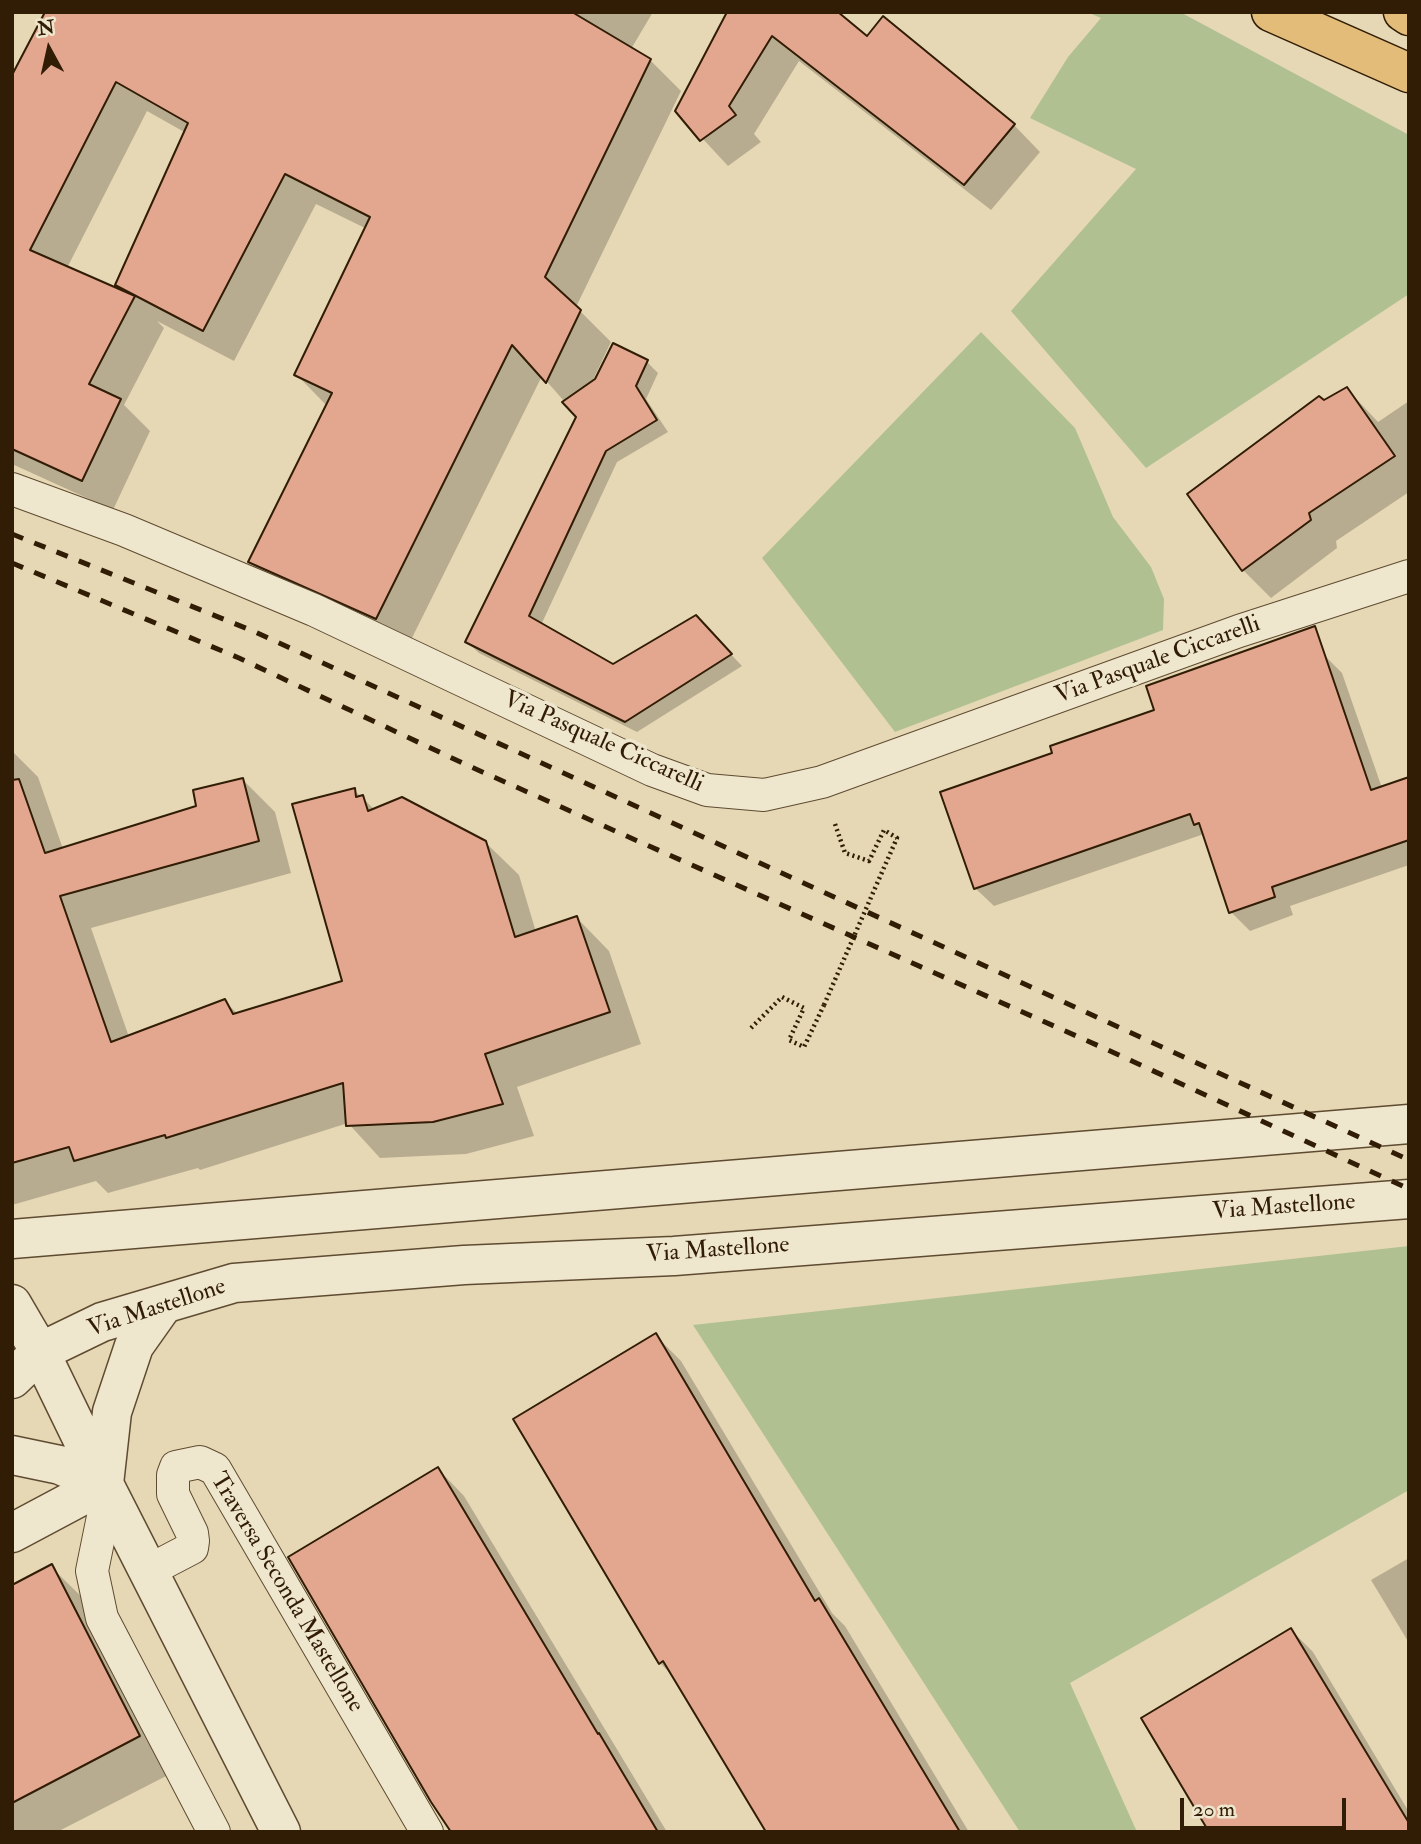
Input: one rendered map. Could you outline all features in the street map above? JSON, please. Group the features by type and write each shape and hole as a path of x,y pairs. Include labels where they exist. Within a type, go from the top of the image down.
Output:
{"highway":[{"path":"1271,12 1409,73"},
{"path":"1403,12 1409,16"}],"street":[{"path":"12,1239 1409,1124"},
{"name":"Via Mastellone","path":"12,1379 40,1352 102,1322 234,1283 464,1265 674,1256 1409,1199"},
{"path":"12,1304 40,1352 281,1832"},
{"path":"106,1488 112,1412 134,1346 163,1306"},
{"path":"12,1455 60,1465 106,1488"},
{"path":"12,1533 106,1488"}],"lane":[{"name":"Via Pasquale Ciccarelli","path":"12,489 124,530 314,610 652,770 707,790 764,795 822,782 1239,631 1409,576"},
{"name":"Traversa Seconda Mastellone","path":"148,1571 192,1548 194,1541 173,1494 176,1467 200,1462 215,1469 427,1832"},
{"path":"106,1488 92,1571 102,1618 214,1832"}],"path":[{"path":"751,1028 782,997 804,1008 789,1041 804,1047 897,838 884,830 869,861"}],"green space":[{"path":"1087,12 1180,12 1409,135 1409,294 1146,468 1011,311 1136,169 1030,118 1068,57 1101,18"},
{"path":"981,332 1075,428 1113,517 1151,567 1164,599 1163,630 895,732 762,558"},
{"path":"1409,1246 1409,1490 1070,1683 1137,1832 1020,1832 693,1325"}],"building":[{"path":"45,12 572,12 651,59 545,277 581,310 546,383 512,345 376,619 248,562 332,393 294,375 370,217 285,174 203,331 115,285 188,123 116,82 30,250 135,296 89,384 121,399 82,481 12,449 12,75"},
{"path":"727,12 838,12 867,36 883,16 1015,124 964,185 772,36 729,106 736,115 700,141 675,111"},
{"path":"613,343 648,360 636,386 657,420 606,451 529,616 613,664 696,615 732,654 625,722 465,642 576,417 562,402 595,379"},
{"path":"1347,387 1395,456 1309,513 1311,520 1242,571 1187,494 1319,396 1324,400"},
{"path":"1315,626 1371,790 1409,777 1409,840 1272,887 1275,897 1229,913 1199,823 1194,825 1190,814 974,889 940,792 1052,753 1050,746 1154,710 1146,686"},
{"path":"243,778 259,841 60,896 111,1042 225,999 233,1014 342,981 292,804 355,788 356,797 363,795 368,811 402,797 486,841 515,937 577,916 610,1012 485,1054 503,1104 433,1122 346,1126 343,1083 166,1138 165,1135 74,1161 69,1147 12,1163 12,780 19,779 45,853 196,806 193,790"},
{"path":"656,1333 815,1601 819,1598 960,1832 766,1832 663,1661 659,1664 513,1419"},
{"path":"438,1467 658,1832 451,1832 431,1802 288,1557"},
{"path":"52,1564 140,1736 12,1803 12,1585"},
{"path":"1291,1628 1409,1823 1409,1832 1209,1832 1141,1718"}],"railway":[{"path":"12,534 253,631 1409,1160"},
{"path":"12,563 239,658 469,766 1108,1050 1409,1189"}]}
